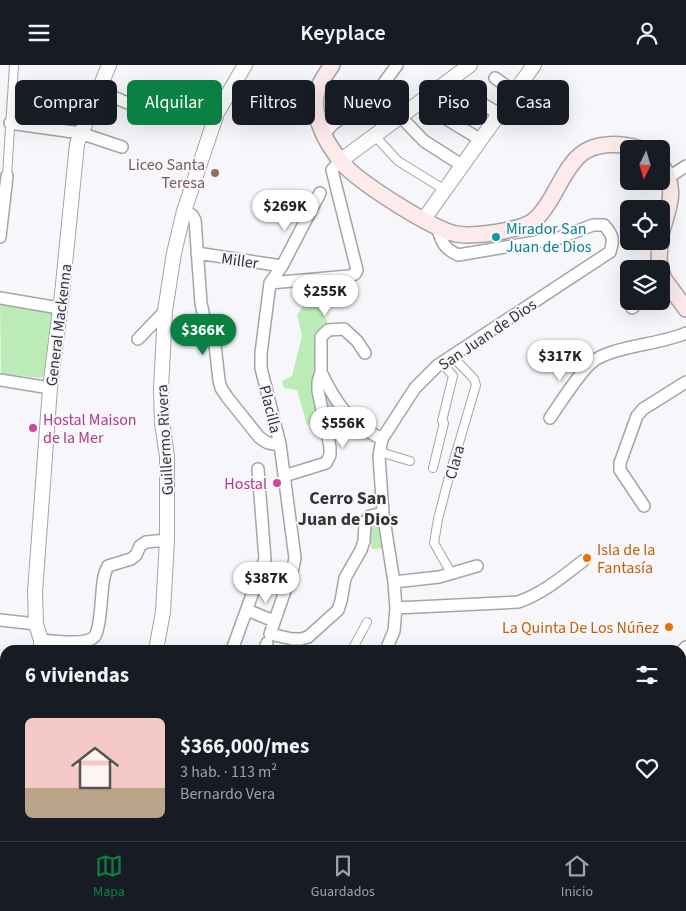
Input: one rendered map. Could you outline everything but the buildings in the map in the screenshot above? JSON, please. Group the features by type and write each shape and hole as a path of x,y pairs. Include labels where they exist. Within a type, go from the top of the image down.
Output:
{"main road":[{"path":"332,65 318,89 316,99 317,119 323,135 340,161 348,169 382,193 438,227 457,234 478,235 522,226 534,221 544,210 573,163 585,151 608,145 620,146"},
{"path":"670,181 670,203"},
{"path":"670,285 684,302"}],"street":[{"path":"0,237 7,176 14,65"},
{"name":"General Mackenna","path":"103,80 108,65"},
{"name":"Guillermo Rivera","path":"157,645 163,612 167,540 168,456 162,423 161,389 165,311 174,253 184,211 217,113 245,65"},
{"path":"323,135 333,124 378,91 397,65"},
{"path":"450,80 470,65"},
{"path":"524,80 533,65"},
{"path":"495,77 499,80"},
{"path":"424,219 497,118"},
{"path":"10,123 80,133 122,147"},
{"name":"General Mackenna","path":"41,645 36,624 35,592 50,388 77,144 84,125"},
{"path":"340,161 389,125"},
{"path":"408,125 424,141 463,166"},
{"path":"457,125 481,140"},
{"path":"375,135 398,161 445,190"},
{"name":"Miller","path":"270,283 355,274 357,270 332,170 340,161"},
{"path":"670,176 686,165"},
{"name":"Placilla","path":"267,642 295,559 280,444 261,368 261,353 270,283 282,266 320,193"},
{"path":"184,211 192,215 195,220 201,303 205,322 215,345 221,388 259,437 272,445 280,444"},
{"name":"San Juan de Dios","path":"388,645 394,631 396,607 384,513 380,452 382,439 415,389 447,359 610,252 613,242 611,233 604,225 593,225 559,238 458,255 448,250 442,242 438,227"},
{"name":"Miller","path":"198,253 282,266"},
{"path":"0,298 59,308"},
{"path":"138,339 165,311"},
{"path":"284,475 326,463 330,455 318,391 321,372 320,342 324,333 328,330 344,329 357,341 365,353"},
{"path":"550,418 592,362 609,353 667,340 686,333"},
{"path":"433,468 453,376 447,359"},
{"name":"Clara","path":"447,359 474,379 476,385 449,477 434,543 450,571 449,575"},
{"path":"321,372 337,403 354,421 382,439"},
{"path":"0,380 50,388"},
{"path":"644,506 620,470 620,463 632,424 643,409 686,382"},
{"path":"380,452 410,461"},
{"path":"234,645 265,559 258,469"},
{"path":"267,642 308,637 338,610 345,578 361,551 364,541 365,522 370,517 384,513"},
{"path":"41,645 81,642 89,640 95,635 101,614 104,573 108,566 131,559 136,555 140,546 146,542 167,540"},
{"path":"396,607 518,602 529,599 583,561"},
{"path":"394,582 449,575 477,565"},
{"path":"247,611 274,621"},
{"path":"0,620 36,624"},
{"path":"355,645 367,622"}],"green space":[{"path":"317,299 329,326 318,336 321,422 307,425 297,390 284,388 282,381 292,376 302,336 297,315 308,300"},
{"path":"0,301 49,310 53,315 50,373 40,378 1,374"},
{"path":"321,387 373,438 373,443 343,436 335,438"},
{"path":"380,524 384,548 372,549 368,525"}],"place":[{"name":"Liceo Santa Teresa","path":"215,173"},
{"name":"Mirador San Juan de Dios","path":"496,237"},
{"name":"Hostal Maison de la Mer","path":"33,428"},
{"name":"Hostal","path":"277,483"},
{"name":"Isla de la Fantasía","path":"587,558"},
{"name":"La Quinta De Los Núñez","path":"669,627"}],"district":[{"name":"Cerro San Juan de Dios","path":"348,508"}]}
